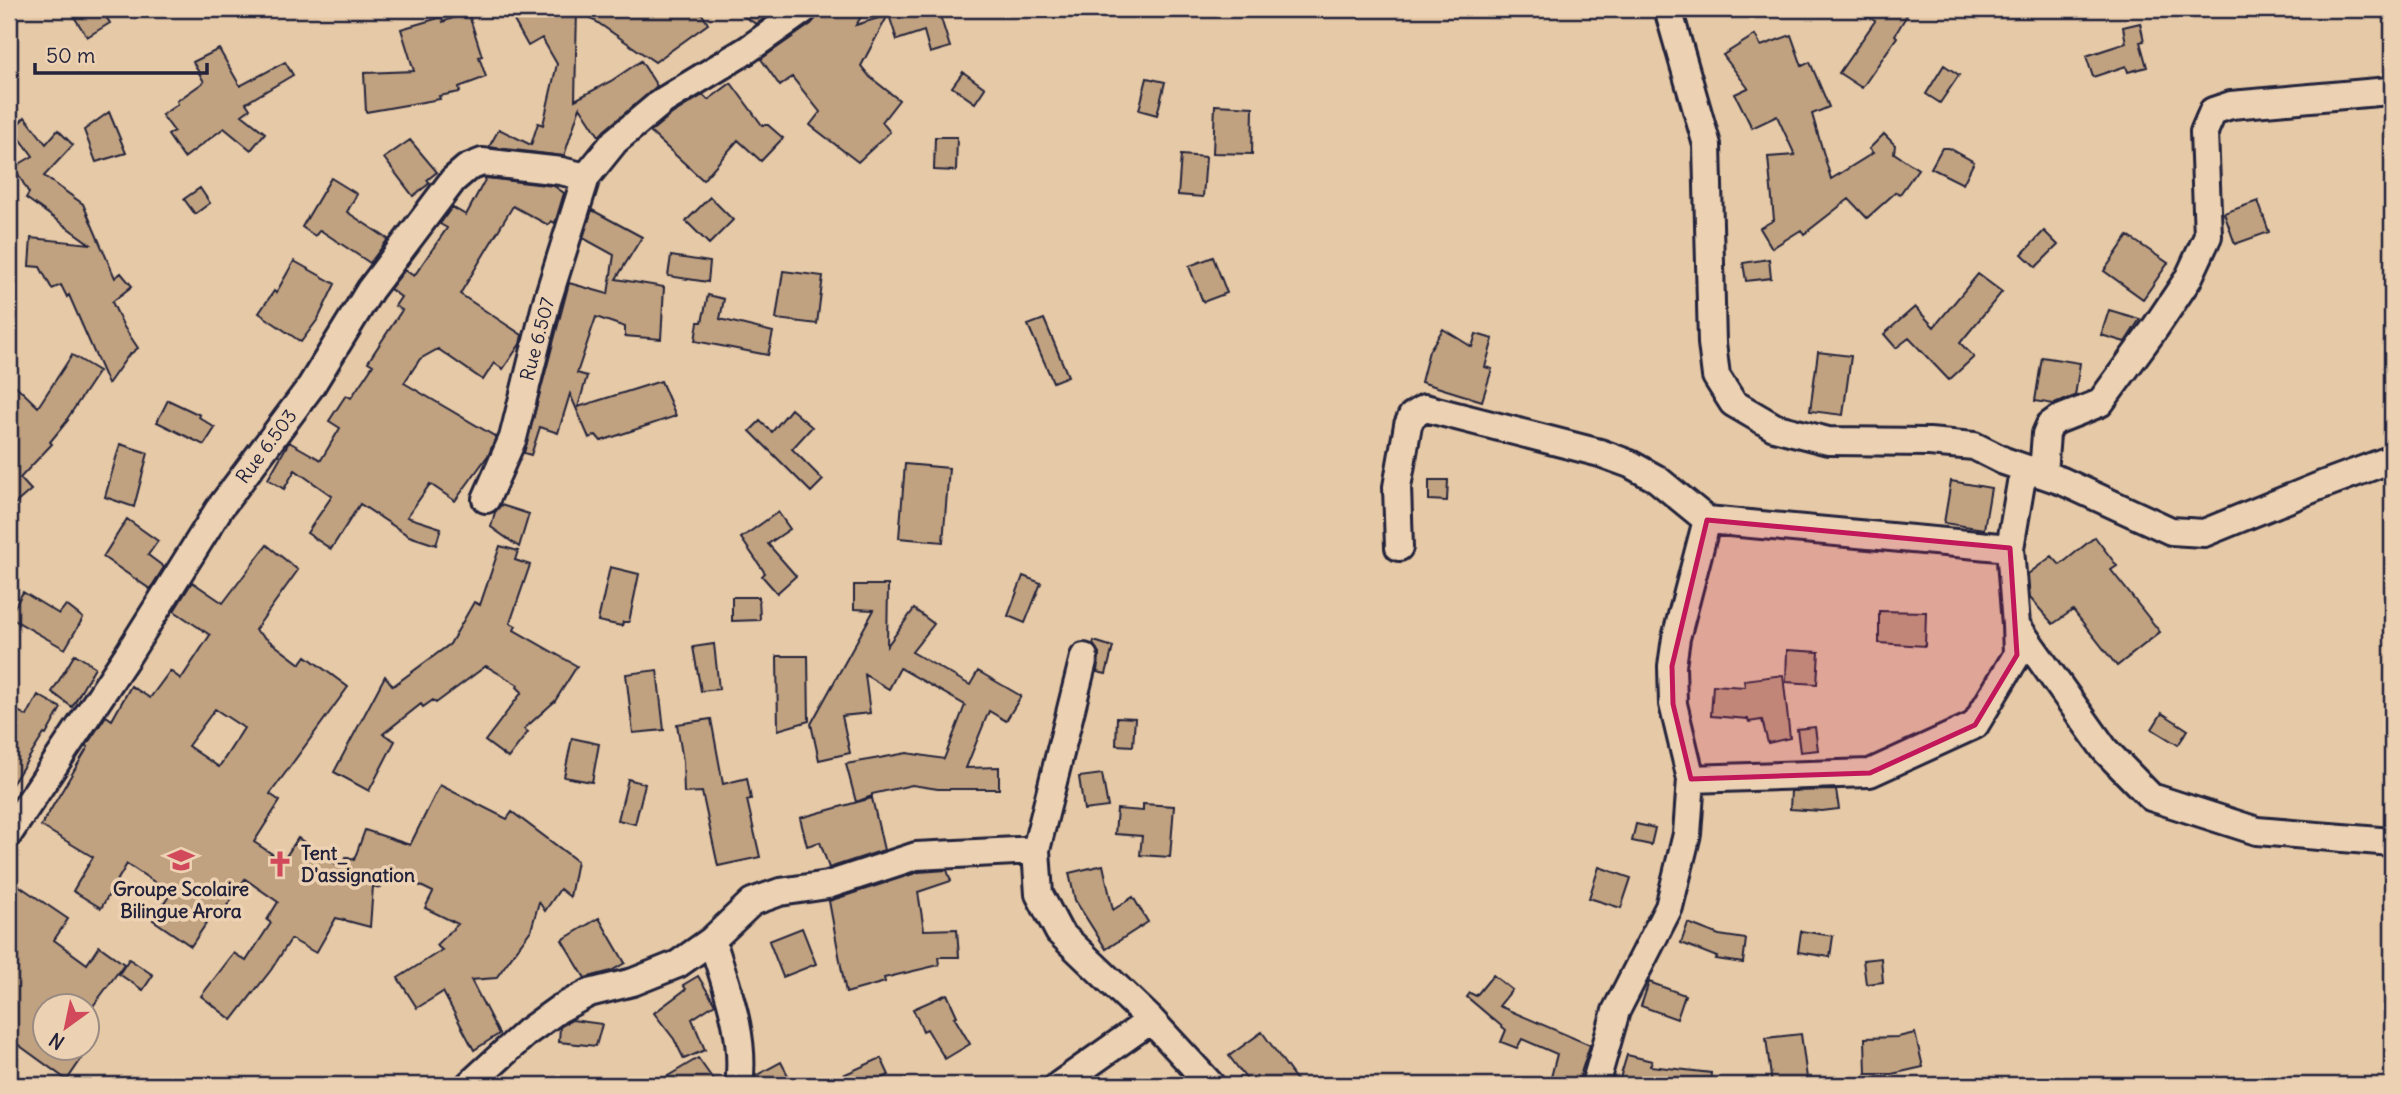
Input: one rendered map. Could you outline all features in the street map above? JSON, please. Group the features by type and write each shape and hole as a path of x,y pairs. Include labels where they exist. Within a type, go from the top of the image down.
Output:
{"street":[{"path":"1668,9 1707,145 1712,344 1716,376 1733,403 1774,427 1828,441 1929,442 1974,446 2171,531 2204,533 2392,459"},
{"path":"586,177 615,141 663,102 747,50 802,11"},
{"path":"1691,779 1870,773 1975,724 2017,655 2010,548 2021,483 2036,471 2050,425 2100,403 2188,279 2208,236 2204,132 2213,111 2231,105 2389,91"},
{"name":"Rue 6.503","path":"9,833 127,656 219,509 311,386 370,290 453,180 467,168 482,162 561,171 586,177"},
{"name":"Rue 6.507","path":"486,499 513,438 547,301 586,177"},
{"path":"1399,547 1397,487 1408,425 1412,416 1425,408 1600,453 1630,464 1657,480 1707,520 2010,548"},
{"path":"1595,1085 1616,1011 1669,907 1687,834 1691,779 1673,704 1672,666 1676,638 1707,520"},
{"path":"2017,625 2105,750 2151,797 2258,831 2392,842"},
{"path":"1084,657 1036,850 1039,894 1059,932 1151,1020 1211,1085"},
{"path":"469,1085 527,1032 559,1009 589,993 633,982 678,964 712,940 752,902 780,891 828,885 916,856 1036,850"},
{"path":"712,940 738,1024 741,1067 738,1085"},
{"path":"1059,1085 1151,1020"}],"highlighted area":[{"path":"1707,520 2010,548 2017,655 1975,725 1870,773 1691,779 1673,704 1672,666"}],"building":[{"path":"69,9 101,9 110,23 87,37"},
{"path":"514,9 577,9 575,100 641,61 657,86 599,136 580,107 564,156 489,147 499,129 531,145 538,123 543,125 557,64 542,38 528,46 512,17 517,14"},
{"path":"578,9 699,9 708,24 655,62"},
{"path":"733,9 778,9 756,24"},
{"path":"818,9 866,9 856,25 888,15 861,66 870,77 899,100 882,122 890,132 858,162 810,125 820,112 792,77 780,86 761,59 811,24 817,17"},
{"path":"908,9 938,9 950,47 930,53 924,31 897,40 889,15"},
{"path":"1854,9 1896,9 1907,15 1895,35 1897,37 1862,88 1839,73 1875,21"},
{"path":"468,12 486,77 459,87 460,92 439,96 440,99 366,112 364,73 414,71 401,29 442,17 443,22"},
{"path":"2140,23 2144,41 2140,42 2147,67 2128,72 2126,66 2093,77 2086,56 2126,43 2123,27"},
{"path":"1755,35 1761,46 1791,35 1802,66 1810,62 1829,107 1812,114 1831,179 1873,153 1869,149 1884,134 1895,145 1894,153 1918,169 1900,194 1896,192 1867,218 1849,199 1804,234 1801,230 1772,248 1760,228 1774,220 1768,157 1795,155 1777,116 1752,128 1735,94 1748,88 1723,55"},
{"path":"219,49 240,86 285,62 293,75 246,103 250,109 242,115 265,133 251,150 224,128 184,158 168,135 174,131 162,115 204,82 193,62"},
{"path":"1944,65 1959,75 1940,103 1926,94"},
{"path":"963,72 985,88 975,103 952,87"},
{"path":"1147,78 1165,82 1157,115 1139,110"},
{"path":"731,83 762,125 768,125 783,138 761,161 738,140 703,180 650,132 672,114 703,95 708,100"},
{"path":"1215,105 1253,107 1252,154 1213,153"},
{"path":"109,112 126,153 96,162 84,130"},
{"path":"25,117 46,144 58,130 73,145 44,176 83,204 115,278 121,273 132,286 112,302 138,348 128,356 108,384 69,295 67,297 61,285 52,289 40,267 29,266 31,238 90,244 26,198 29,193 14,167 33,156 13,129"},
{"path":"935,137 957,137 956,171 934,170"},
{"path":"410,140 437,172 427,180 430,183 413,196 384,158"},
{"path":"1942,148 1949,148 1974,162 1963,184 1931,168"},
{"path":"1181,155 1206,157 1203,197 1178,195"},
{"path":"331,178 357,194 347,212 388,239 370,263 320,230 315,236 302,227"},
{"path":"486,178 554,186 564,193 555,223 551,221 548,225 513,206 460,294 522,335 520,344 503,369 494,363 483,380 438,349 420,359 404,383 496,437 489,454 455,501 430,484 407,517 441,528 436,545 409,536 360,504 331,549 307,533 332,496 295,470 284,489 268,479 289,442 321,460 340,428 329,421 346,395 351,398 373,365 368,362 402,310 395,306 401,297 390,289 405,270 414,276 447,228 440,224 452,207 466,215"},
{"path":"200,188 210,203 195,214 184,199"},
{"path":"710,197 733,220 709,244 686,221"},
{"path":"2258,201 2269,232 2235,244 2224,213"},
{"path":"592,210 642,237 616,279 664,287 661,339 625,336 625,327 596,317 577,373 587,376 578,407 661,381 676,416 601,441 596,435 589,438 570,394 558,433 540,427 531,455 524,453 569,283 608,294 614,255 583,238"},
{"path":"2044,231 2058,245 2036,267 2022,254"},
{"path":"2128,236 2168,263 2143,299 2104,271"},
{"path":"671,256 710,262 708,282 668,276"},
{"path":"1213,257 1227,293 1203,302 1189,266"},
{"path":"1769,259 1771,278 1746,281 1743,263"},
{"path":"294,261 335,284 318,319 301,342 259,313 274,291 276,293"},
{"path":"783,271 823,276 817,324 776,319"},
{"path":"1978,274 2002,292 1960,343 1974,357 1949,380 1909,338 1896,348 1884,334 1915,307 1934,327"},
{"path":"708,295 724,299 720,319 773,332 768,355 695,341 698,322 702,322"},
{"path":"2109,310 2140,319 2125,342 2101,335"},
{"path":"1044,319 1068,376 1053,382 1028,325"},
{"path":"1443,329 1472,347 1476,334 1493,339 1485,367 1492,369 1482,401 1421,382 1429,351"},
{"path":"1818,352 1851,356 1843,415 1810,411"},
{"path":"72,355 99,371 68,420 50,442 52,444 20,478 31,490 9,509 9,379 38,407"},
{"path":"2042,357 2080,363 2075,396 2054,404 2035,401"},
{"path":"168,400 200,415 199,417 215,428 204,445 157,422"},
{"path":"791,409 812,427 792,449 823,480 811,492 750,431 760,421 772,432"},
{"path":"120,444 148,453 134,507 105,497"},
{"path":"905,464 949,468 943,542 899,538"},
{"path":"1429,480 1448,480 1447,501 1429,500"},
{"path":"1951,481 1991,488 1984,529 1944,523"},
{"path":"501,505 529,514 519,547 491,527 495,512"},
{"path":"778,512 790,529 768,544 796,576 777,593 762,576 765,573 741,538"},
{"path":"127,519 158,541 148,555 164,567 150,589 103,557"},
{"path":"2095,537 2117,566 2111,570 2160,632 2117,666 2073,610 2053,624 2030,598 2028,574 2052,556 2060,565"},
{"path":"267,545 298,570 255,630 300,664 306,656 348,687 270,794 280,801 254,842 283,861 298,838 342,868 346,857 354,860 365,830 410,845 440,785 507,819 512,812 577,861 570,897 560,889 545,911 539,902 531,930 496,978 471,980 499,1034 474,1050 443,992 417,1008 398,978 442,950 436,945 458,924 425,908 433,892 386,869 380,888 373,886 370,927 336,918 316,953 291,939 232,1020 201,996 234,953 246,961 271,923 267,920 278,902 245,879 218,919 212,915 191,946 153,920 171,893 127,864 101,908 73,891 93,857 41,826 88,747 86,746 106,716 112,720 131,686 150,698 170,671 181,679 210,635 174,611 192,582 223,603","holes":["215,709 244,728 219,767 188,746"]},
{"path":"500,546 518,551 515,560 530,565 510,623 516,626 514,630 577,666 555,701 524,729 528,732 508,758 485,741 522,692 518,685 486,666 436,703 433,700 423,707 421,704 383,734 395,741 369,791 334,772 385,676 393,686 450,644 474,602 480,605"},
{"path":"610,567 639,574 629,622 623,622 622,626 598,621"},
{"path":"1023,576 1041,583 1025,623 1008,616"},
{"path":"854,585 888,585 887,646 914,609 934,624 912,652 970,685 978,671 1021,696 1006,721 989,711 966,768 999,767 999,789 938,789 912,785 872,794 856,802 846,764 907,753 944,759 965,705 900,668 889,689 865,675 870,713 842,716 850,753 819,760 811,724 874,610 854,609"},
{"path":"23,592 59,614 66,605 83,618 65,649 9,617"},
{"path":"732,597 759,597 760,620 732,621"},
{"path":"1879,611 1926,612 1925,646 1879,643"},
{"path":"1094,641 1113,647 1106,674 1097,672 1099,653"},
{"path":"714,644 719,689 701,691 693,647"},
{"path":"1787,650 1819,652 1817,684 1786,682"},
{"path":"75,654 95,667 72,707 52,692"},
{"path":"777,656 808,656 809,721 778,730"},
{"path":"657,670 664,730 633,733 626,674"},
{"path":"1783,675 1790,738 1768,743 1762,720 1749,722 1748,719 1711,716 1713,685 1745,687 1744,680"},
{"path":"38,695 61,708 9,789 9,706 27,716"},
{"path":"2162,713 2188,730 2178,745 2152,729"},
{"path":"1117,717 1135,718 1133,746 1116,745"},
{"path":"711,719 723,784 747,778 751,799 747,800 760,857 718,866 702,792 684,793 683,761 677,724"},
{"path":"1815,727 1818,750 1800,752 1797,729"},
{"path":"572,738 599,744 592,782 564,777"},
{"path":"1102,774 1108,807 1084,810 1079,777"},
{"path":"628,779 645,784 635,824 618,820"},
{"path":"1836,790 1839,809 1790,809 1791,791"},
{"path":"872,798 884,850 829,868 820,842 807,846 800,818"},
{"path":"1143,804 1174,806 1170,857 1140,855 1142,836 1115,834 1117,809 1143,811"},
{"path":"1636,824 1655,828 1651,845 1632,841"},
{"path":"1103,865 1113,910 1133,897 1148,922 1106,949 1075,900 1069,873"},
{"path":"1599,867 1631,878 1621,908 1589,898"},
{"path":"947,870 951,881 918,892 924,930 957,929 959,957 938,957 939,965 884,978 885,982 846,993 829,901 919,872"},
{"path":"9,879 68,919 54,940 87,964 99,946 124,964 102,994 32,992 32,1055 9,1038"},
{"path":"599,918 625,963 611,971 585,978 562,940"},
{"path":"1688,923 1719,935 1746,939 1743,963 1716,959 1717,957 1681,943"},
{"path":"802,928 816,964 783,977 769,941"},
{"path":"1801,931 1833,936 1830,957 1798,952"},
{"path":"1881,958 1883,982 1866,984 1863,960"},
{"path":"129,959 153,975 143,990 119,974"},
{"path":"1493,975 1512,990 1499,1006 1590,1045 1577,1085 1549,1085 1557,1054 1522,1039 1517,1048 1501,1042 1506,1030 1467,997 1470,993 1476,996"},
{"path":"698,976 715,1004 692,1019 705,1050 684,1059 674,1039 654,1013 686,989 683,985"},
{"path":"1649,982 1685,995 1677,1019 1641,1006"},
{"path":"947,994 957,1016 954,1017 970,1044 945,1059 927,1029 923,1031 913,1009"},
{"path":"572,1020 602,1024 596,1046 559,1042 560,1027"},
{"path":"1262,1032 1300,1085 1251,1085 1229,1056"},
{"path":"1915,1033 1923,1067 1892,1074 1866,1074 1865,1038 1898,1037"},
{"path":"1801,1034 1808,1085 1772,1085 1766,1038"},
{"path":"1627,1055 1652,1061 1650,1066 1711,1073 1710,1085 1618,1085"},
{"path":"698,1058 717,1085 653,1085"},
{"path":"881,1058 889,1075 867,1085 821,1085"},
{"path":"42,1062 79,1062 67,1080"},
{"path":"781,1062 793,1085 755,1085 755,1076"}],"place":[{"name":"Groupe Scolaire Bilingue Arora","path":"181,860"},
{"name":"Tent_ D'assignation","path":"280,864"}]}
